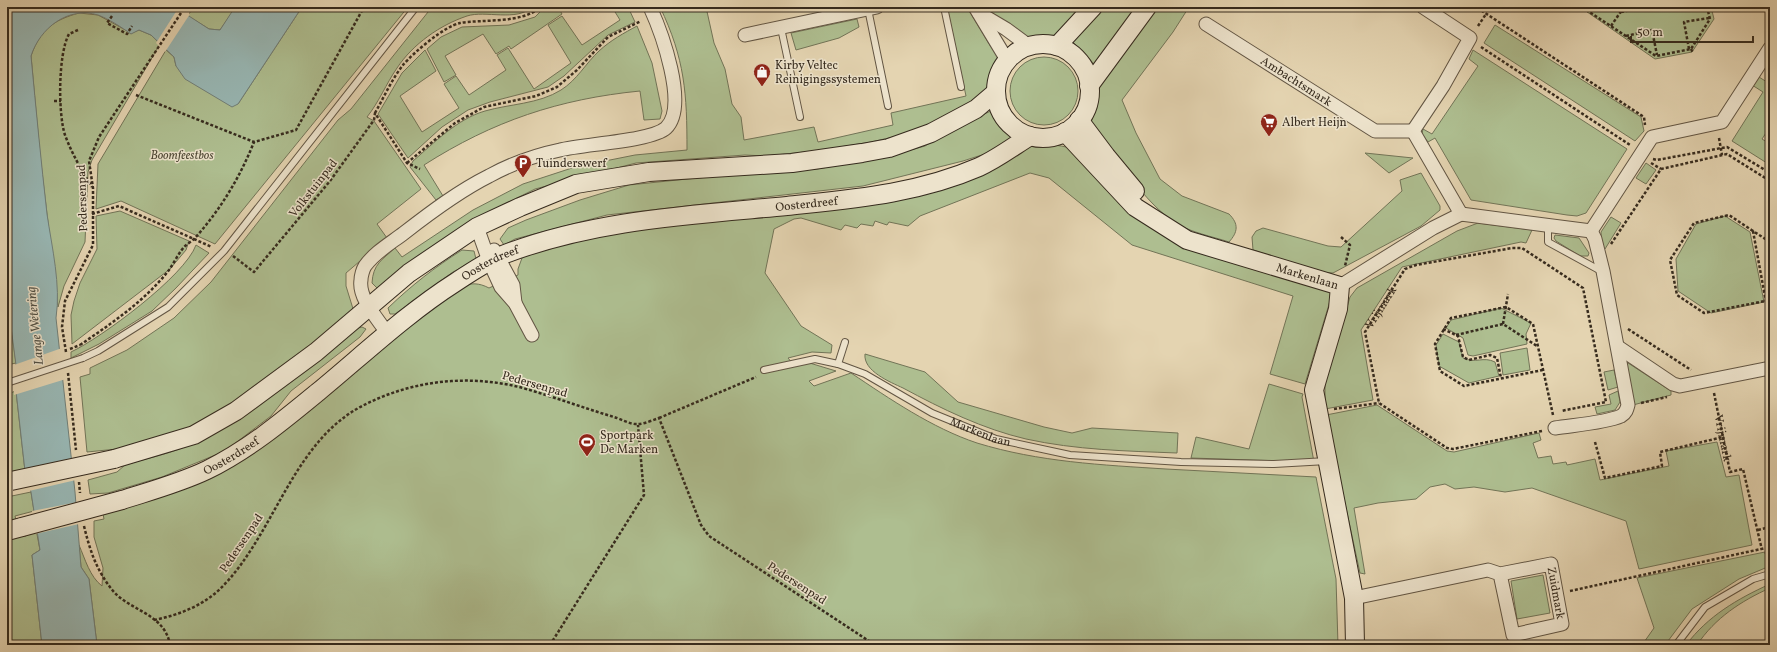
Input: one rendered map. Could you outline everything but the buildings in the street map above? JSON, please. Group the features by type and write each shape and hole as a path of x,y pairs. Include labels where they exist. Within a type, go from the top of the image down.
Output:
{"main road":[{"path":"1057,46 1093,7"},
{"path":"1089,86 1147,7"},
{"path":"1043,44 1057,46 1069,52 1079,61 1088,78 1088,100 1079,120 1065,132 1048,137 1030,136 1013,127 1006,120 997,102 996,92 999,75 1008,60 1021,49 1043,44"},
{"path":"9,481 114,459 194,435 236,411 316,352 409,273 477,227 520,207 576,184 661,170 792,163 889,148 931,133 976,109 996,92"},
{"path":"1079,120 1106,156 1139,195 1152,219"},
{"name":"Markenlaan","path":"1065,132 1135,207 1187,240 1340,286 1338,309 1314,390 1354,598 1355,645"},
{"name":"Oosterdreef","path":"14,529 122,500 178,482 208,469 235,454 317,393 387,333 432,297 494,259 550,238 605,227 666,218 882,196 925,186 980,167 1030,136"}],"street":[{"path":"1423,7 1470,38 1470,41 1413,131 1461,214"},
{"path":"745,35 781,28 826,12 872,8"},
{"path":"977,10 1029,46"},
{"path":"977,10 1008,60"},
{"path":"387,333 370,307 360,288 360,280 364,267 377,253 467,188 497,172 526,160 559,150 642,136 660,132 667,128 673,118 676,103 669,56 652,11"},
{"name":"Ambachtsmark","path":"1206,24 1375,132 1413,131"},
{"path":"1591,230 1652,137 1722,122 1770,48"},
{"path":"1340,286 1433,228 1461,214 1591,230"},
{"path":"477,227 494,259 501,287 515,303 532,335"},
{"path":"1555,428 1593,423 1622,415 1626,411 1628,405 1603,271 1596,239 1591,230"},
{"path":"1618,347 1673,384 1680,386 1770,368"},
{"name":"Zuidmark","path":"1354,598 1488,570 1500,574 1551,564 1562,624 1514,640 1500,574"}],"lane":[{"path":"7,383 83,358 98,351 168,307 224,250 416,7"},
{"path":"944,7 961,87"},
{"path":"872,8 888,106"},
{"path":"781,28 800,117"},
{"path":"1548,225 1548,242 1603,271"},
{"path":"838,364 845,342"},
{"name":"Markenlaan","path":"764,370 815,359 838,364 865,374 932,412 996,439 1070,455 1182,462 1274,464 1327,461"},
{"path":"1676,645 1705,607 1753,579 1770,574"}],"path":[{"name":"Pedersenpad","path":"66,353 62,327 65,301 93,245 93,188 89,161 99,137 185,7"},
{"path":"136,95 254,142 296,130 364,7"},
{"path":"420,169 407,163 375,113 404,64 440,33 459,24 509,20 536,11 540,7"},
{"path":"1478,7 1478,9 1644,117 1645,131"},
{"path":"1582,7 1656,55 1690,49 1710,18 1707,7"},
{"path":"1611,26 1624,7"},
{"path":"1621,12 1646,7"},
{"path":"407,163 455,123 484,107 536,96 557,87 577,70 608,37 652,11"},
{"path":"112,16 107,23 127,34 132,26"},
{"path":"1693,53 1690,49 1684,22 1710,18 1715,20"},
{"path":"78,30 69,34 62,55 62,122 65,134 84,174 93,188"},
{"path":"1626,36 1652,30 1656,55 1655,61"},
{"path":"1470,41 1661,169"},
{"path":"54,101 61,100"},
{"name":"Volkstuinpad","path":"92,214 119,206 212,247 224,250 254,272 281,242 330,181 374,120 375,113"},
{"path":"80,345 118,319 169,271 184,246 194,239 222,204 245,165 254,142"},
{"path":"1640,154 1657,160 1728,147 1770,173"},
{"path":"1606,250 1661,169 1727,154 1770,181"},
{"path":"1765,301 1704,313 1677,295 1670,260 1694,223 1729,215 1770,242"},
{"path":"1753,231 1770,324"},
{"path":"1340,286 1350,245 1341,237"},
{"name":"Vrijmark","path":"1379,403 1365,332 1405,269 1416,265 1522,248 1583,288 1606,402 1552,412"},
{"path":"1503,324 1508,294"},
{"path":"1318,412 1379,403 1447,448 1453,449 1555,428 1552,412 1538,346 1533,324 1506,307 1451,318 1435,344 1440,371 1464,386 1543,370"},
{"path":"1443,330 1456,335 1503,324 1538,346"},
{"path":"1622,325 1696,373 1708,371 1711,380"},
{"path":"1456,335 1458,336 1463,357 1469,360 1490,355 1497,358 1501,378"},
{"path":"68,368 76,454"},
{"path":"550,645 644,495 638,424 659,418 759,376 764,370"},
{"name":"Pedersenpad","path":"154,620 185,612 206,600 220,589 238,568 308,454 340,420 362,406 384,395 418,385 449,381 466,380 502,383 638,424"},
{"name":"Vrijmark","path":"1711,380 1730,472 1744,469 1762,550"},
{"path":"1628,405 1674,396 1680,386"},
{"name":"Pedersenpad","path":"659,418 702,525 709,536 875,645"},
{"path":"1594,442 1605,478 1662,466 1660,452 1723,437"},
{"path":"79,478 81,501"},
{"path":"83,523 90,553 101,575 116,594 154,620 165,630 170,645"},
{"path":"1758,530 1770,527"},
{"path":"1556,594 1762,550 1770,547"}],"green space":[{"path":"193,7 236,7 220,30 209,29 188,16"},
{"name":"Boomfeestbos","path":"302,7 408,7 215,244 121,201 96,209 98,164 166,50 174,57 176,66 238,104"},
{"path":"432,7 532,7 518,14 483,14 467,16 437,30 428,36 403,59 367,117 374,121 421,189 377,224 387,238 346,273 346,286 354,312 289,365 192,431 117,449 87,452 80,377 90,374 90,368 127,350 174,318 211,282 338,120 351,109"},
{"path":"545,7 558,7 562,14 511,49 509,46 496,54 483,34 445,56 456,75 444,82 427,49 441,37 462,27 509,25 535,17"},
{"path":"612,7 628,7 635,22 608,35 564,76 548,87 490,102 468,110 442,127 408,158 378,114 402,73 425,50 436,71 400,96 422,132 459,108 444,84 456,76 469,95 506,70 497,55 508,48 534,89 571,63 548,25 562,16 582,45 620,20"},
{"path":"660,7 706,7 714,43 725,69 732,104 741,117 744,140 814,127 818,142 893,125 891,113 966,96 947,7 967,7 991,47 1000,55 1000,63 991,90 932,124 902,135 871,142 815,151 765,156 745,155 636,163 535,189 477,218 378,289 372,283 376,267 382,259 395,248 402,257 473,210 523,184 575,167 635,155 687,150 685,94 680,60 675,43"},
{"path":"984,7 1087,7 1058,35 1026,37"},
{"path":"1100,7 1140,7 1095,65 1073,42"},
{"path":"1155,7 1189,7 1173,32 1122,100 1136,133 1160,179 1182,196 1229,214 1236,225 1236,231 1229,242 1188,229 1165,215 1130,178 1091,123 1097,102 1099,85"},
{"path":"1580,7 1609,7 1616,11 1619,7 1711,7 1714,19 1692,52 1655,59"},
{"path":"79,13 98,15 131,33 139,30 151,35 160,44 92,160 88,172 85,242 64,286 58,307 40,155 31,56 39,39 49,27 62,19"},
{"path":"857,19 859,27 839,38 796,50 791,33"},
{"path":"1495,25 1641,117 1644,131 1635,141 1484,43"},
{"path":"637,26 652,63 662,111 660,119 644,120 640,91 582,100 554,106 528,114 475,136 424,165 443,196 436,200 410,167 413,161 438,139 465,120 485,111 534,101 552,95 561,90 577,76 604,47"},
{"path":"1473,50 1627,149 1586,213 1577,216 1567,215 1471,200 1435,138 1428,142 1422,134 1423,129 1432,134 1478,66 1469,59"},
{"path":"1037,57 1051,57 1063,63 1072,72 1078,84 1076,104 1068,115 1057,123 1051,125 1037,125 1031,123 1020,115 1012,104 1010,98 1010,84 1012,78 1020,67 1031,59"},
{"path":"1759,77 1770,84 1770,127 1762,139 1770,144 1770,165 1732,141 1763,92 1752,85"},
{"path":"993,110 1003,127 1013,137 988,153 963,161 863,186 607,215 515,239 504,245 500,239 508,228 526,220 580,200 629,185 736,174 817,169 885,157 925,146 950,130"},
{"name":"Sportpark De Marken","path":"1029,145 1052,145 1066,147 1131,210 1174,242 1333,291 1305,384 1270,374 1293,296 1132,245 1049,178 1030,173 920,216 908,226 889,222 887,225 875,221 873,226 861,224 857,228 845,225 841,230 801,218 794,219 774,229 765,273 801,326 832,345 831,353 812,352 788,358 794,365 803,361 836,371 809,381 814,386 851,373 896,403 960,437 1024,455 1094,464 1316,477 1336,579 1338,645 97,645 89,579 81,567 79,545 91,573 102,586 103,568 94,537 94,521 104,519 103,514 196,484 440,301 463,286 475,284 489,288 518,275 518,269 522,258 532,249 613,230 814,212"},
{"path":"1365,153 1413,158 1389,173"},
{"path":"1646,163 1656,170 1646,184 1636,178"},
{"path":"1421,173 1440,206 1440,210 1421,226 1333,273 1320,272 1253,250 1252,237 1256,231 1263,228 1328,246 1341,247 1402,191 1400,180"},
{"path":"120,211 189,241 186,250 170,269 72,344 71,315 74,301 80,283 97,249 96,216"},
{"path":"1725,216 1750,232 1764,302 1711,313 1678,291 1676,259 1696,224"},
{"path":"1611,217 1621,223 1605,249 1602,248 1601,232"},
{"path":"1478,223 1532,230 1526,243 1521,242 1402,267 1361,330 1373,400 1325,409 1325,382 1350,297 1357,288 1457,231"},
{"path":"1555,235 1579,238 1589,253 1588,256 1580,256 1556,241 1554,238"},
{"path":"196,245 209,253 152,311 99,344 71,358 71,352 102,334 160,289 189,258"},
{"path":"462,250 474,251 476,259 453,272 395,314 390,314 388,308 406,291"},
{"path":"1501,308 1531,323 1526,334 1527,344 1473,356 1468,355 1463,338 1446,328 1451,320"},
{"path":"11,327 16,363 7,365 7,328"},
{"path":"362,327 366,329 360,337 291,391 271,416 225,451 162,477 108,493 90,494 88,480 117,472 125,465 187,446 217,430 259,404 358,328"},
{"path":"1443,334 1459,342 1463,358 1468,360 1491,360 1495,362 1499,376 1469,383 1439,366 1436,345"},
{"path":"1527,348 1530,370 1503,375 1500,353"},
{"path":"865,354 925,372 958,402 1044,427 1072,433 1092,428 1178,433 1177,453 1120,451 1064,446 1026,439 994,430 963,418 878,375 868,366"},
{"path":"1625,361 1671,391 1671,395 1633,405"},
{"path":"1614,370 1618,387 1608,390 1604,372"},
{"path":"1269,384 1303,394 1302,397 1314,462 1191,458 1196,437 1249,449"},
{"path":"16,391 25,471 7,474 7,394"},
{"path":"1618,391 1620,402 1615,410 1597,414 1595,407 1611,404 1609,395"},
{"path":"1377,405 1447,451 1454,452 1539,433 1541,440 1533,443 1538,458 1551,456 1553,464 1566,462 1567,465 1595,459 1600,480 1669,466 1666,451 1717,442 1726,477 1739,475 1752,545 1639,569 1626,521 1532,488 1505,492 1474,487 1455,489 1445,484 1430,487 1416,499 1378,503 1354,508 1365,574 1360,573 1326,415"},
{"path":"31,492 34,511 15,516 16,520 7,523 7,497"},
{"path":"36,529 40,550 32,555 42,645 7,645 7,537"},
{"path":"1765,552 1765,554 1770,553 1770,566 1739,579 1692,609 1665,645 1642,645 1654,628 1637,578"},
{"path":"1543,575 1550,613 1517,619 1511,581"},
{"path":"1770,584 1770,588 1729,611 1704,635 1697,645 1686,645 1704,625 1724,609"}],"water":[{"name":"Lange Wetering","path":"7,7 175,7 209,29 220,30 235,7 302,7 238,104 232,107 185,79 176,66 174,57 151,35 139,30 131,34 111,21 98,15 87,13 76,14 57,22 48,28 41,37 31,56 47,214 57,280 56,318 75,492 81,567 89,579 97,645 42,645 32,555 40,550 31,492 25,471 16,391 16,365 11,327 7,267"}],"pier":[{"path":"179,7 190,14 165,52 156,43"},
{"path":"62,348 66,379 14,395 14,365"},
{"path":"73,458 76,480 29,491 23,469"},
{"path":"78,502 79,524 35,534 32,511"}],"place":[{"name":"Kirby Veltec Reinigingssystemen","path":"762,87"},
{"name":"Albert Heijn","path":"1269,137"},
{"name":"Tuinderswerf","path":"523,178"},
{"name":"Sportpark De Marken","path":"587,457"}]}
